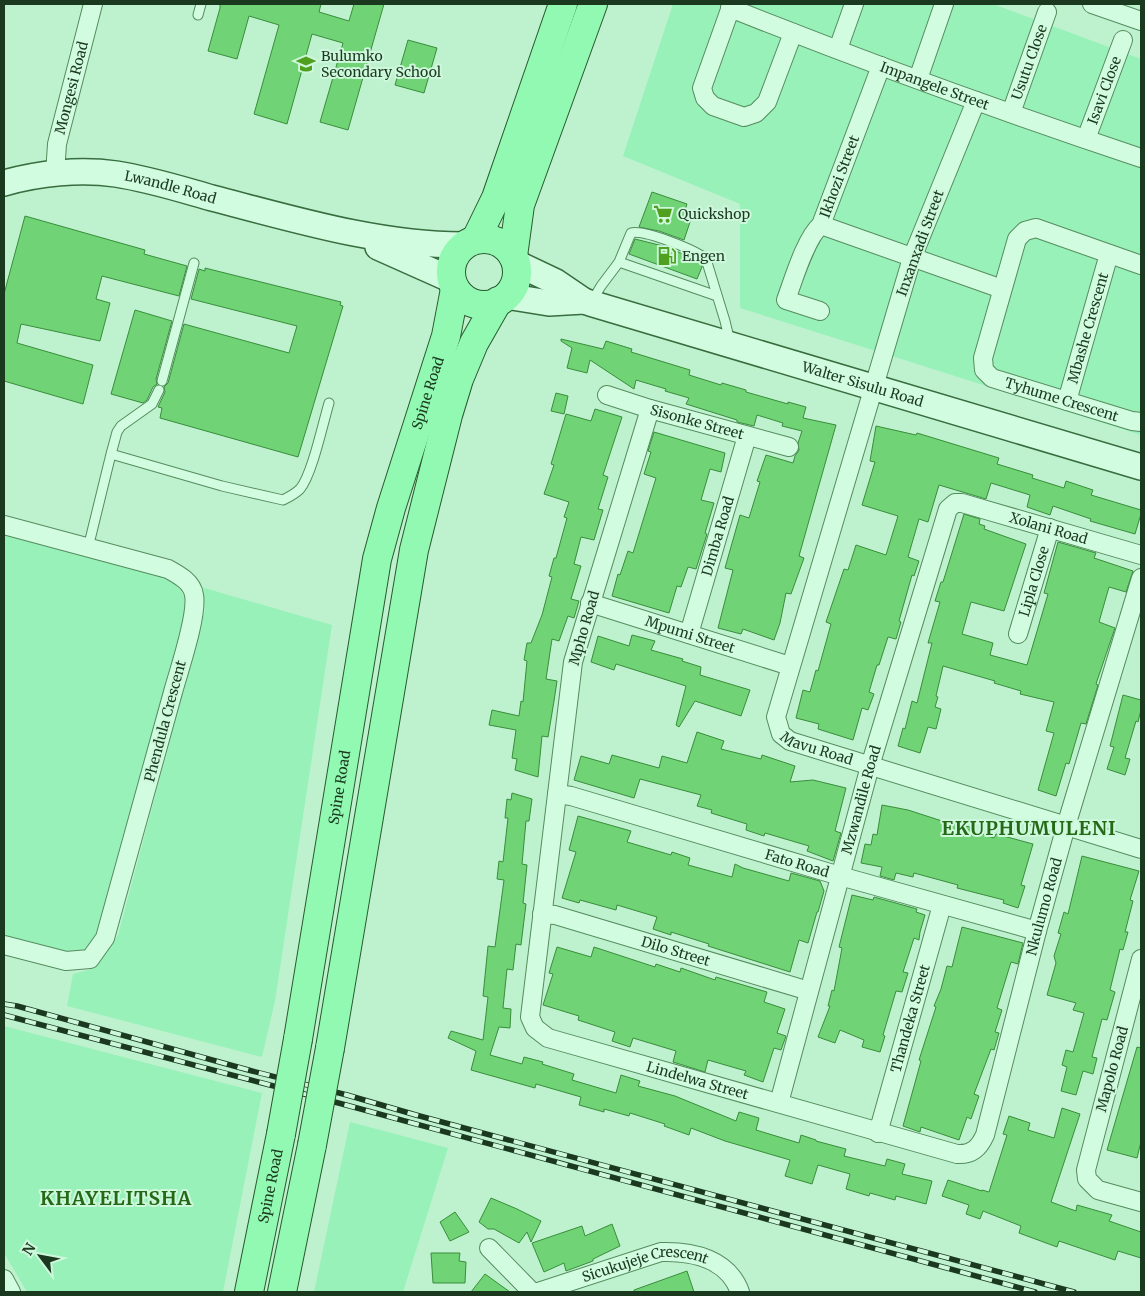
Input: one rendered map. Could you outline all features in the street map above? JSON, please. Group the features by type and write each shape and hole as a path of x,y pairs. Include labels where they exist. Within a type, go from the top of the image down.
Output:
{"main road":[{"name":"Spine Road","path":"249,1292 298,1039 377,559 391,508 446,336 453,285 450,271 452,261 459,250 469,242 496,198 563,4"},
{"name":"Spine Road","path":"282,1292 330,1048 414,550 448,415 460,379 474,343 515,281 517,272 514,260 520,205 593,4"},
{"path":"469,242 489,239 497,241 509,250 514,260"},
{"path":"453,285 462,297 474,304 489,304 502,299"}],"street":[{"name":"Mongesi Road","path":"55,174 57,144 92,4"},
{"path":"838,49 854,4"},
{"path":"918,79 944,4"},
{"path":"1092,4 1141,21"},
{"path":"731,6 702,88 705,98 713,106 744,117 756,113 767,102 793,33"},
{"name":"Impangele Street","path":"731,6 793,33 881,66 1141,158"},
{"name":"Usutu Close","path":"1011,113 1047,12"},
{"name":"Isavi Close","path":"1086,139 1122,40"},
{"name":"Ikhozi Street","path":"881,66 821,225 1002,290"},
{"name":"Inxanxadi Street","path":"872,387 912,258 976,100"},
{"name":"Lwandle Road","path":"4,183 55,174 91,172 115,174 334,228 417,244 469,242"},
{"path":"820,311 786,300 808,243 821,225"},
{"name":"Lwandle Road","path":"334,228 400,256 453,285"},
{"name":"Tyhume Crescent","path":"1141,265 1036,228 1025,231 1017,239 983,358 984,370 992,378 1132,421 1141,422"},
{"name":"Mbashe Crescent","path":"1067,401 1109,254"},
{"name":"Walter Sisulu Road","path":"514,260 556,282 587,302 1141,467"},
{"name":"Walter Sisulu Road","path":"502,299 549,303 587,302"},
{"name":"Mavu Road","path":"872,387 776,716 781,734 790,742 1141,849"},
{"name":"Sisonke Street","path":"607,395 650,409 788,447"},
{"name":"Mpho Road","path":"542,914 573,662 650,409"},
{"name":"Dimba Road","path":"688,634 747,436"},
{"name":"Xolani Road","path":"955,504 962,503 1141,555"},
{"name":"Mzwandile Road","path":"779,1103 870,766 948,509 955,504"},
{"name":"Phendula Crescent","path":"4,525 168,570 179,575 190,584 195,602 192,621 106,938 90,959 66,961 4,945"},
{"name":"Lipla Close","path":"1018,634 1050,528"},
{"name":"Nkulumo Road","path":"975,1150 985,1135 1066,826 1141,578"},
{"name":"Mpumi Street","path":"590,603 790,666"},
{"name":"Fato Road","path":"557,794 571,796 840,876 1037,931"},
{"name":"Thandeka Street","path":"878,1133 942,905"},
{"name":"Dilo Street","path":"542,914 555,916 809,992"},
{"name":"Lindelwa Street","path":"542,914 530,1017 535,1028 548,1038 957,1154 966,1154 975,1150"},
{"name":"Mapolo Road","path":"1141,960 1086,1170 1087,1179 1098,1190 1141,1202"},
{"path":"489,1248 532,1292"},
{"name":"Sicukujeje Crescent","path":"538,1292 661,1252 683,1251 707,1258 729,1272 740,1292"},
{"path":"4,1279 11,1292"}],"lane":[{"path":"198,15 201,4"},
{"path":"587,302 619,262 631,233 643,233 702,256 708,263 731,345"},
{"path":"619,262 717,296"},
{"path":"162,381 194,263"},
{"path":"88,548 117,432 121,426 152,404 159,390"},
{"path":"111,454 222,486 283,500 301,488 310,466 329,403"}],"sand":[{"path":"673,4 993,4 1141,59 1141,435 740,308 740,204 623,156"},
{"path":"4,534 161,576 176,585 185,601 183,625 96,940 85,950 77,953 70,954 52,951 4,937"},
{"path":"201,587 332,625 275,1001 262,1057 67,1006 73,974 92,969 118,935 205,609"},
{"path":"4,1026 262,1093 223,1292 27,1292 4,1253"},
{"path":"350,1122 448,1148 403,1292 314,1292"}],"building":[{"path":"220,4 321,4 319,12 349,21 354,4 384,4 348,130 320,122 343,43 312,34 287,124 254,114 279,25 249,16 237,59 208,51"},
{"path":"408,40 437,48 424,93 395,85"},
{"path":"652,192 687,204 684,213 692,216 684,240 659,231 639,227"},
{"path":"25,216 145,250 144,254 187,266 179,296 102,276 96,299 110,303 100,341 21,324 17,343 93,365 83,404 4,381 4,294"},
{"path":"635,239 667,247 697,260 701,263 702,267 697,279 629,254"},
{"path":"205,268 341,302 340,305 343,306 298,457 160,418 162,408 158,407 165,392 164,387 168,383 184,324 289,353 297,326 191,299 199,269 205,271"},
{"path":"135,310 172,321 156,379 157,384 143,403 111,394"},
{"path":"561,339 603,349 606,341 632,349 631,352 690,370 689,375 721,385 722,383 746,390 746,392 788,404 788,402 806,407 803,418 836,425 799,556 804,558 791,594 786,593 780,623 774,640 743,629 741,634 718,628 733,570 725,568 740,515 749,518 760,482 757,481 766,455 793,463 799,450 798,443 802,431 782,426 783,423 757,415 754,426 737,422 737,420 686,404 689,398 636,380 634,389 590,360 587,373 567,368 572,348 561,341"},
{"path":"556,393 568,396 564,414 551,411"},
{"path":"595,409 622,417 603,475 608,477 598,509 603,510 594,540 581,537 574,564 581,566 571,599 579,601 574,618 568,616 559,641 552,639 546,679 557,681 548,737 542,736 538,777 515,770 517,759 512,758 516,730 489,725 492,710 519,716 521,701 523,702 527,661 524,660 527,643 531,643 542,615 552,577 549,576 567,518 564,517 569,502 544,494 554,465 551,464 566,414 591,421"},
{"path":"876,426 916,435 917,433 999,458 997,464 1033,475 1032,478 1064,488 1066,481 1093,490 1091,495 1141,510 1141,514 1135,534 1090,521 1091,519 1053,506 1050,515 1027,507 1030,495 991,483 986,499 939,485 928,522 919,519 908,557 919,561 914,576 912,575 896,639 888,637 869,692 874,694 868,710 862,708 853,740 818,729 819,724 796,718 803,690 810,692 816,670 818,671 831,624 826,622 844,569 848,570 856,545 886,555 898,516 862,505 875,462 870,461"},
{"path":"654,432 725,453 721,472 710,469 701,500 714,503 696,569 688,567 681,587 677,586 669,613 612,596 618,574 620,575 628,551 633,553 656,478 644,474 651,452 648,451"},
{"path":"964,514 980,519 979,524 985,526 984,529 1026,544 1004,611 971,602 962,634 993,643 990,655 1027,665 1048,594 1044,593 1058,542 1096,553 1094,558 1133,571 1126,592 1109,587 1099,622 1115,628 1096,684 1098,685 1086,724 1081,723 1069,764 1066,763 1056,796 1038,790 1054,733 1046,731 1054,702 1020,694 1021,691 994,683 995,681 943,666 936,696 938,697 935,707 941,709 936,729 928,727 920,753 898,746 903,728 905,729 912,701 917,703 932,643 928,643 940,602 935,601 941,582 943,582"},
{"path":"632,635 655,641 651,650 683,659 682,661 701,667 700,675 750,690 741,716 695,701 679,727 676,725 686,686 616,664 614,670 591,662 598,636 629,646"},
{"path":"1123,695 1141,700 1138,722 1136,721 1125,758 1130,759 1125,775 1107,769 1114,747 1110,746"},
{"path":"697,732 724,741 721,749 761,759 762,755 795,766 790,782 813,780 846,788 835,831 841,833 833,861 807,851 809,846 765,833 764,836 746,830 747,824 711,813 712,810 697,806 701,795 640,779 634,798 574,780 581,756 609,764 612,755 659,768 662,756 687,763"},
{"path":"512,793 532,799 529,821 526,821 522,864 527,865 523,903 526,904 521,945 516,944 513,970 507,969 503,1008 511,1009 510,1028 499,1027 490,1055 522,1064 524,1057 543,1062 542,1064 574,1074 572,1080 616,1093 621,1075 640,1081 638,1086 675,1096 736,1121 739,1112 759,1118 756,1130 799,1143 801,1135 846,1149 844,1156 885,1166 887,1159 905,1164 902,1174 932,1181 926,1204 896,1196 895,1200 870,1193 869,1196 846,1189 850,1174 818,1165 812,1184 785,1176 790,1160 725,1141 691,1128 689,1135 664,1126 665,1124 630,1113 629,1116 579,1105 581,1097 536,1084 535,1088 471,1070 476,1051 448,1038 451,1031 483,1040 488,997 483,996 488,946 495,947 504,880 497,879 499,861 503,862 508,818 505,818 507,799 511,800"},
{"path":"882,805 970,827 969,830 994,838 996,834 1033,844 1021,885 1025,886 1018,908 1003,903 1004,900 957,888 958,885 914,873 913,877 896,873 894,880 880,876 882,867 861,863 865,844 871,845 873,834 877,835"},
{"path":"578,816 631,831 627,842 671,855 672,852 690,858 688,865 732,877 735,864 789,881 791,873 820,881 824,891 808,943 799,940 790,972 671,932 671,935 653,929 657,917 617,905 616,910 580,900 579,903 562,898 576,852 569,850"},
{"path":"1082,856 1139,871 1130,900 1133,901 1125,932 1128,932 1123,950 1120,949 1110,990 1115,992 1107,1020 1102,1019 1092,1057 1097,1058 1093,1074 1083,1071 1076,1095 1061,1091 1067,1067 1062,1065 1066,1050 1073,1052 1084,1013 1073,1010 1076,1003 1047,995 1056,963 1054,956 1061,934 1058,933 1064,912 1068,914"},
{"path":"852,895 873,900 874,897 917,909 916,912 925,915 919,940 914,938 903,972 908,973 902,992 896,991 880,1052 862,1047 864,1040 840,1030 835,1043 818,1037 830,1006 828,1006 832,990 834,991 842,948 839,947"},
{"path":"962,927 1023,943 1018,964 1011,962 997,1008 1002,1010 995,1032 999,1033 994,1050 991,1049 974,1094 979,1096 971,1119 967,1117 959,1140 921,1127 920,1132 903,1126 921,1061 919,1060 936,1007 934,1006 947,966 952,967"},
{"path":"557,947 591,957 594,947 655,967 656,964 680,972 681,968 715,980 716,977 767,992 764,1002 785,1009 777,1033 786,1036 781,1050 774,1048 763,1082 744,1075 746,1071 708,1060 705,1072 673,1062 676,1051 633,1038 630,1047 612,1041 615,1032 578,1020 579,1016 543,1005 553,974 549,973"},
{"path":"1137,1047 1141,1048 1141,1142 1137,1158 1107,1150"},
{"path":"1062,1108 1080,1114 1051,1202 1076,1211 1077,1205 1112,1215 1109,1221 1141,1232 1141,1258 1118,1251 1115,1260 1059,1241 1057,1247 1019,1233 1021,1226 983,1211 980,1219 966,1214 969,1205 942,1196 948,1180 989,1192 1007,1135 1003,1134 1009,1116 1030,1123 1028,1130 1054,1138"},
{"path":"491,1198 541,1221 531,1242 527,1232 519,1243 494,1229 488,1229 479,1222"},
{"path":"455,1212 469,1232 450,1241 440,1222"},
{"path":"612,1224 620,1246 593,1259 593,1261 566,1271 564,1263 544,1272 532,1243 582,1226 585,1236"},
{"path":"431,1253 460,1253 459,1261 466,1262 465,1283 433,1283"},
{"path":"687,1271 694,1292 634,1292 634,1290"},
{"path":"485,1274 510,1292 471,1292"}],"railway":[{"path":"4,1004 1074,1292"},
{"path":"4,1015 346,1105 1035,1292"}],"place":[{"name":"Bulumko Secondary School","path":"306,64"},
{"name":"Quickshop","path":"663,214"},
{"name":"Engen","path":"667,256"}],"district":[{"name":"EKUPHUMULENI","path":"1029,828"},
{"name":"KHAYELITSHA","path":"116,1198"}]}
